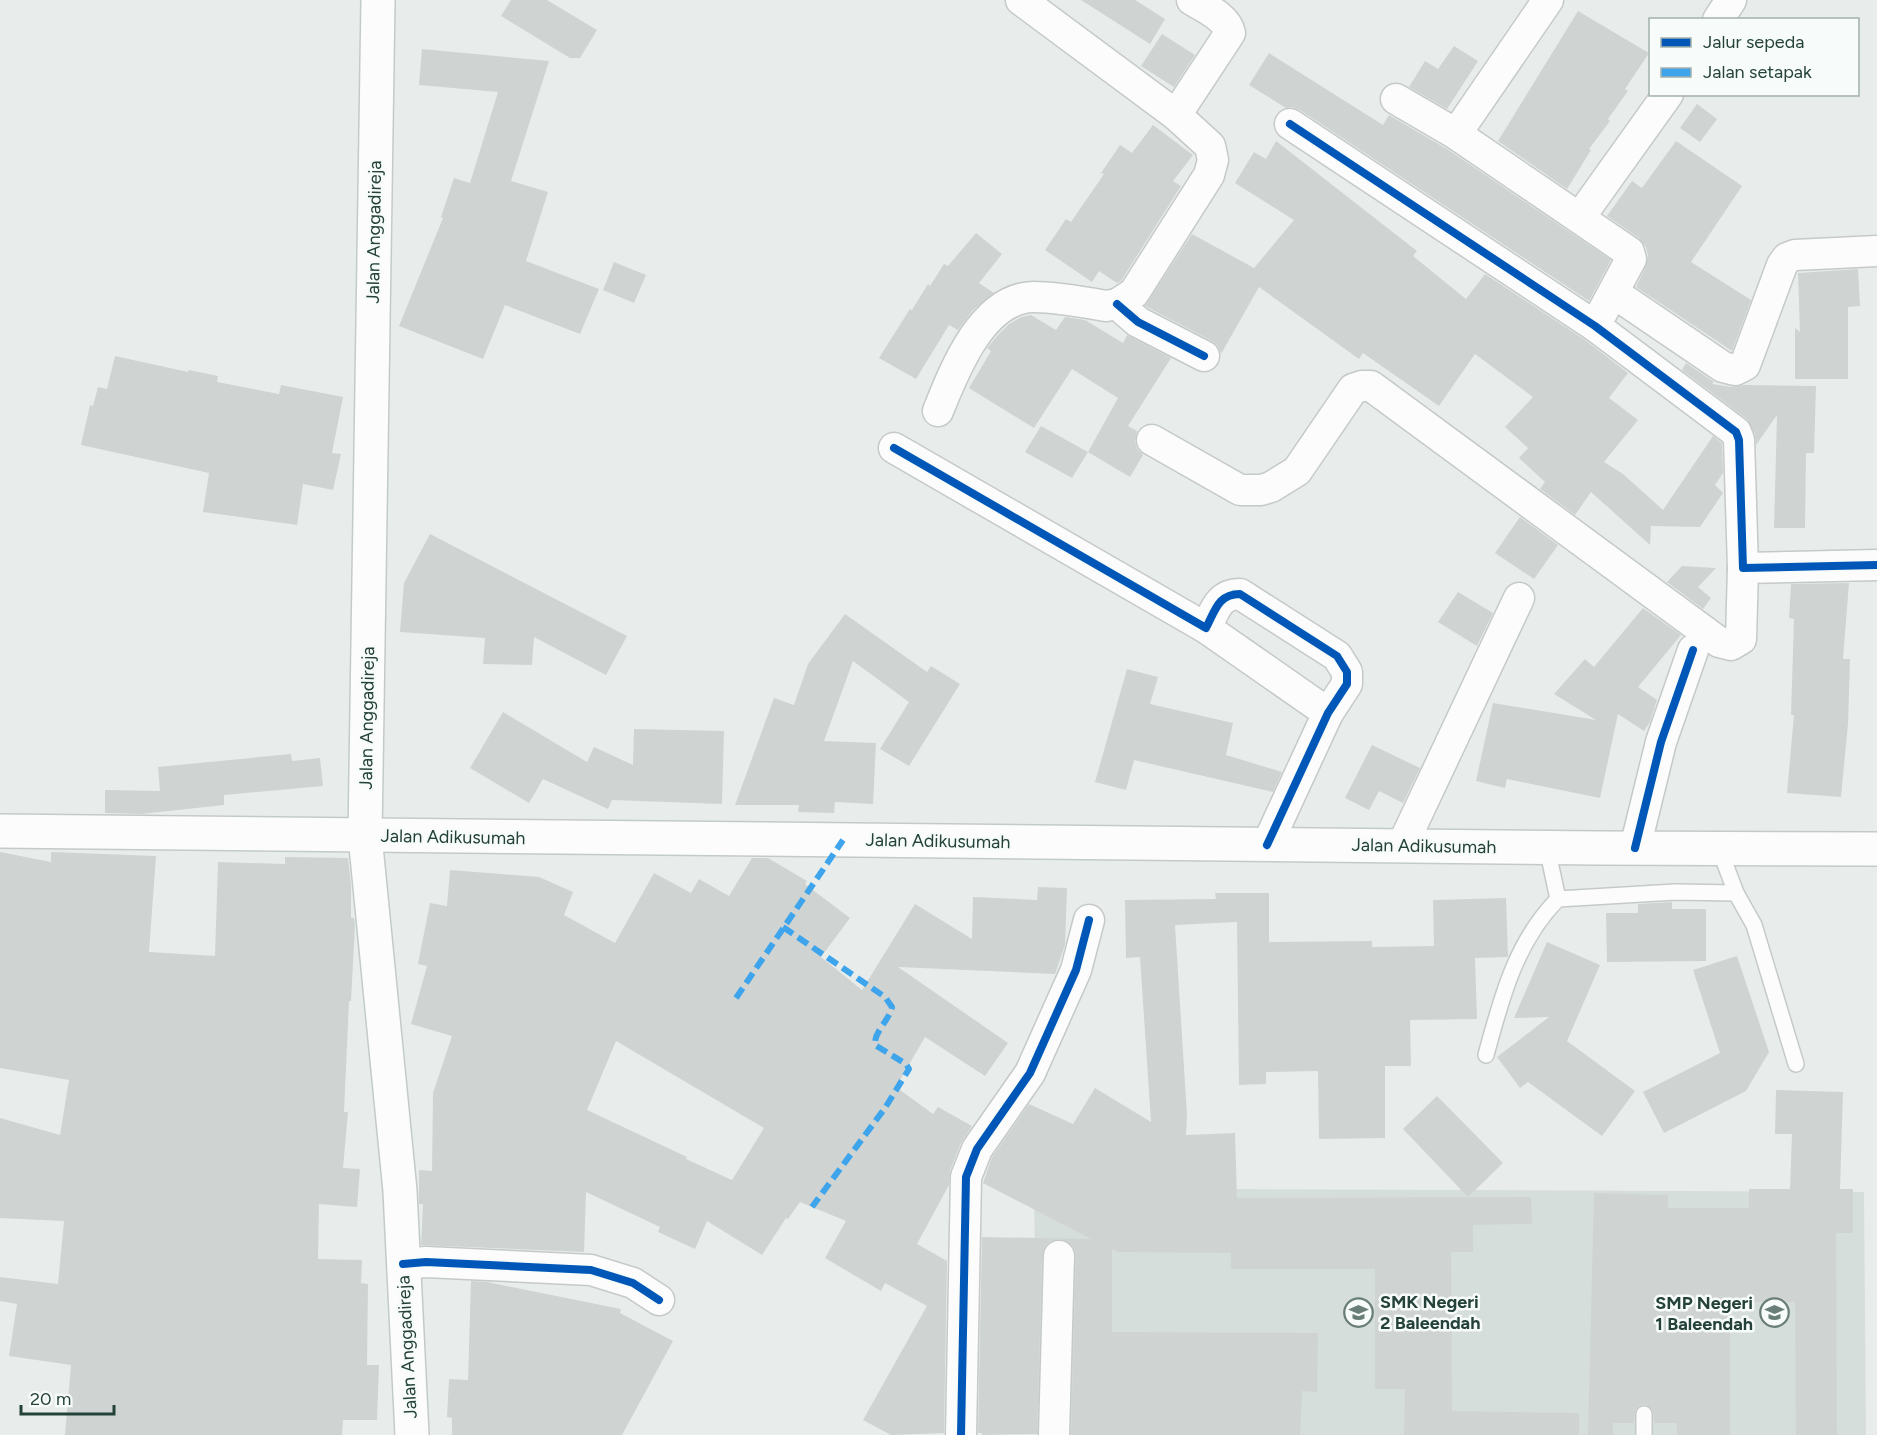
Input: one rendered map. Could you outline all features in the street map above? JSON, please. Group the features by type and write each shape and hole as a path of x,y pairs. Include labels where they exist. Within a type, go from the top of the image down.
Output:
{"main road":[{"name":"Jalan Anggadireja","path":"378,0 365,836 400,1191 412,1435"},
{"name":"Jalan Adikusumah","path":"0,831 1547,848 1877,849"}],"street":[{"path":"938,411 972,340 988,319 1005,307 1018,300 1033,297 1106,306 1117,304 1134,293 1209,175 1213,160 1210,146 1176,115 1021,0"},
{"path":"1176,115 1230,33 1229,26 1224,20 1192,0"},
{"path":"1456,134 1548,0"},
{"path":"1719,18 1731,0"},
{"path":"1580,217 1667,96"},
{"path":"1396,99 1456,134 1629,252 1631,260 1596,326"},
{"path":"1152,440 1240,490 1261,490 1271,487 1297,471 1353,389 1362,386 1371,387 1719,642 1731,645 1741,639 1743,568 1739,440 1736,432 1596,326 1290,124"},
{"path":"1614,293 1723,368 1735,370 1745,365 1786,258 1795,255 1877,250"},
{"path":"1117,304 1138,322 1204,356"},
{"path":"894,448 1206,628 1328,713"},
{"path":"1743,568 1877,565"},
{"path":"1206,628 1222,599 1229,594 1240,594 1337,656 1347,672 1347,684 1328,713 1267,844"},
{"path":"1402,846 1520,598"},
{"path":"1635,848 1661,742 1693,650"},
{"path":"961,1435 966,1177 976,1149 1030,1073 1076,970 1089,920"},
{"path":"1054,1435 1059,1256"},
{"path":"403,1264 591,1270 633,1283 659,1300"}],"lane":[{"path":"1547,848 1558,898"},
{"path":"1719,848 1736,893 1754,925 1796,1064"},
{"path":"1486,1055 1499,1008 1520,952 1542,915 1558,898 1675,892 1736,893"},
{"path":"1644,1414 1644,1435"}],"shaded area":[{"name":"SMK Negeri 2 Baleendah","path":"1034,1188 1864,1192 1866,1435 1037,1435"}],"building":[{"path":"511,0 547,0 597,30 580,58 570,58 501,16"},
{"path":"1081,0 1135,0 1165,19 1150,44"},
{"path":"1578,11 1649,53 1625,89 1628,91 1608,119 1610,121 1589,149 1591,150 1567,189 1498,141"},
{"path":"1162,34 1195,55 1174,87 1141,66"},
{"path":"1454,46 1478,61 1447,109 1409,87 1425,61 1438,69"},
{"path":"422,49 549,61 511,181 548,192 526,261 599,289 580,334 505,305 483,359 399,326 443,218 441,217 454,178 470,183 498,92 419,85"},
{"path":"1269,53 1383,125 1389,115 1447,149 1611,260 1589,301 1300,110 1292,107 1286,108 1249,85"},
{"path":"1697,104 1717,119 1700,142 1680,128"},
{"path":"1153,125 1193,155 1173,181 1181,186 1121,281 1117,283 1099,271 1092,282 1045,250 1066,219 1071,222 1104,174 1101,173 1120,145 1132,153"},
{"path":"1276,141 1417,251 1413,256 1466,299 1485,274 1585,340 1628,373 1609,398 1638,420 1604,462 1623,474 1663,510 1713,436 1722,443 1723,473 1715,485 1723,493 1700,527 1651,526 1650,545 1591,492 1575,515 1540,489 1545,482 1519,458 1528,448 1505,427 1533,397 1475,354 1439,406 1363,353 1359,359 1259,287 1221,354 1218,346 1212,341 1145,306 1192,234 1254,268 1294,220 1235,183 1254,152 1266,159"},
{"path":"1676,141 1742,186 1691,262 1751,300 1732,351 1636,287 1646,266 1648,255 1646,247 1639,238 1607,216 1632,181 1642,188"},
{"path":"976,233 1002,254 979,283 994,293 973,310 958,330 949,325 916,379 879,358 928,284 930,286 944,264 948,266"},
{"path":"614,262 646,275 634,303 603,290"},
{"path":"1858,269 1860,306 1848,307 1848,379 1795,379 1795,328 1800,332 1798,273"},
{"path":"1031,315 1056,330 1065,317 1085,320 1123,343 1127,335 1171,358 1128,426 1137,431 1135,441 1137,449 1143,455 1130,477 1088,452 1118,398 1072,369 1034,428 969,388 991,351 987,348 998,335 1009,324 1021,317"},
{"path":"115,356 218,376 217,382 279,394 281,385 343,397 332,453 341,454 333,490 303,484 297,525 203,512 209,473 81,445 90,405 93,406 98,387 107,389"},
{"path":"1686,363 1714,382 1712,384 1732,387 1744,385 1816,386 1814,453 1806,453 1805,528 1774,528 1777,415 1756,445 1755,434 1747,419 1682,370"},
{"path":"1041,426 1088,452 1072,478 1025,452"},
{"path":"1520,517 1558,545 1534,579 1495,553"},
{"path":"430,534 627,636 606,675 534,637 532,665 483,664 485,638 400,632 404,583"},
{"path":"1682,566 1716,568 1698,587 1711,598 1703,609 1667,582"},
{"path":"1849,583 1843,659 1850,659 1848,724 1841,797 1787,793 1794,715 1791,715 1794,619 1789,618 1791,584"},
{"path":"1458,592 1493,613 1477,646 1438,622"},
{"path":"1643,608 1681,635 1638,687 1657,700 1650,722 1644,731 1618,714 1600,798 1507,779 1505,788 1476,781 1493,703 1596,720 1554,694 1585,659 1594,667"},
{"path":"845,614 927,672 931,666 960,684 909,766 880,749 909,702 853,661 824,741 876,743 873,804 835,802 834,813 798,812 799,805 735,805 774,698 794,705 808,664"},
{"path":"1127,669 1158,677 1150,704 1233,723 1226,755 1282,772 1273,792 1134,760 1126,790 1095,782"},
{"path":"503,712 587,762 594,747 633,765 634,729 724,731 722,804 612,800 608,809 543,779 529,803 470,768"},
{"path":"1372,745 1420,768 1403,803 1379,791 1369,810 1345,798"},
{"path":"291,754 292,761 320,758 323,786 224,795 224,805 141,814 105,813 105,790 160,791 158,767"},
{"path":"0,852 51,862 51,852 156,856 149,952 215,956 218,862 285,864 285,857 348,858 351,918 354,918 355,925 351,1001 349,1001 344,1112 348,1112 343,1168 360,1169 357,1207 319,1204 318,1259 362,1260 361,1283 368,1284 367,1365 379,1365 377,1420 343,1420 342,1435 65,1435 71,1365 9,1356 17,1304 0,1301 0,1277 58,1284 64,1221 0,1218 0,1118 60,1135 69,1080 0,1068"},
{"path":"752,858 768,858 807,881 805,884 850,918 821,957 862,990 915,904 972,939 973,897 1037,900 1038,887 1067,888 1065,945 1055,974 898,967 1008,1043 985,1076 925,1037 896,1087 933,1114 938,1107 972,1126 961,1143 950,1171 949,1185 917,1244 947,1261 944,1433 891,1435 863,1420 927,1306 885,1283 881,1291 825,1258 846,1221 800,1202 788,1219 786,1218 762,1255 707,1221 695,1249 658,1232 660,1227 586,1192 584,1252 421,1245 423,1204 419,1204 419,1170 432,1171 433,1093 452,1036 411,1024 427,966 418,964 430,903 447,906 450,870 539,877 573,892 564,915 615,943 654,873 691,893 699,879 729,896","holes":["616,1041 764,1128 732,1180 587,1110"]},
{"path":"1215,893 1269,893 1269,942 1372,941 1372,947 1434,946 1433,900 1506,898 1508,957 1475,958 1477,1019 1410,1020 1411,1066 1385,1066 1385,1138 1319,1139 1318,1071 1266,1072 1266,1084 1239,1085 1237,922 1175,925 1187,1115 1186,1135 1235,1133 1237,1198 1531,1197 1532,1224 1473,1225 1473,1252 1451,1252 1452,1411 1579,1413 1579,1435 1404,1435 1405,1389 1375,1389 1375,1269 1231,1269 1231,1253 1118,1252 1112,1249 1112,1332 1318,1333 1317,1392 1302,1391 1300,1435 1071,1435 1076,1256 1074,1248 1068,1242 1059,1239 1050,1241 1045,1246 1042,1256 1037,1434 982,1435 978,1433 982,1237 1091,1239 983,1183 992,1157 1029,1104 1073,1124 1095,1088 1151,1122 1140,957 1126,958 1125,900 1216,899"},
{"path":"1672,902 1672,909 1706,909 1706,961 1607,962 1606,913 1638,913 1638,904"},
{"path":"1547,942 1600,965 1567,1041 1635,1091 1602,1136 1528,1082 1520,1088 1497,1057 1549,1017 1514,1018"},
{"path":"1737,956 1769,1052 1746,1091 1664,1133 1643,1092 1720,1053 1693,970"},
{"path":"1776,1090 1843,1092 1840,1189 1853,1189 1853,1233 1836,1233 1837,1435 1796,1435 1795,1302 1730,1302 1730,1435 1677,1435 1677,1423 1654,1423 1653,1410 1645,1404 1635,1410 1634,1423 1613,1423 1613,1435 1588,1435 1594,1193 1668,1195 1668,1208 1749,1208 1749,1189 1790,1189 1792,1134 1775,1134"},
{"path":"1437,1096 1503,1163 1468,1197 1403,1129"},
{"path":"471,1281 487,1282 621,1309 620,1313 673,1341 622,1435 452,1435 452,1418 447,1417 449,1379 468,1380"}],"marked path":[{"path":"736,998 843,840"},
{"path":"783,927 885,997 892,1007 877,1035 875,1045 906,1064 909,1069 885,1108 812,1207"}],"cycle path":[{"path":"1290,124 1595,326 1736,432 1739,440 1743,568 1877,565"},
{"path":"1117,304 1138,322 1204,356"},
{"path":"894,448 1206,628 1222,600 1240,594 1337,656 1347,672 1347,684 1328,713 1267,845"},
{"path":"1635,848 1661,742 1693,650"},
{"path":"961,1435 966,1177 977,1149 1030,1073 1076,970 1089,920"},
{"path":"403,1264 426,1262 591,1270 633,1283 659,1300"}],"place":[{"name":"SMK Negeri 2 Baleendah","path":"1359,1312"},
{"name":"SMP Negeri 1 Baleendah","path":"1774,1313"}]}
